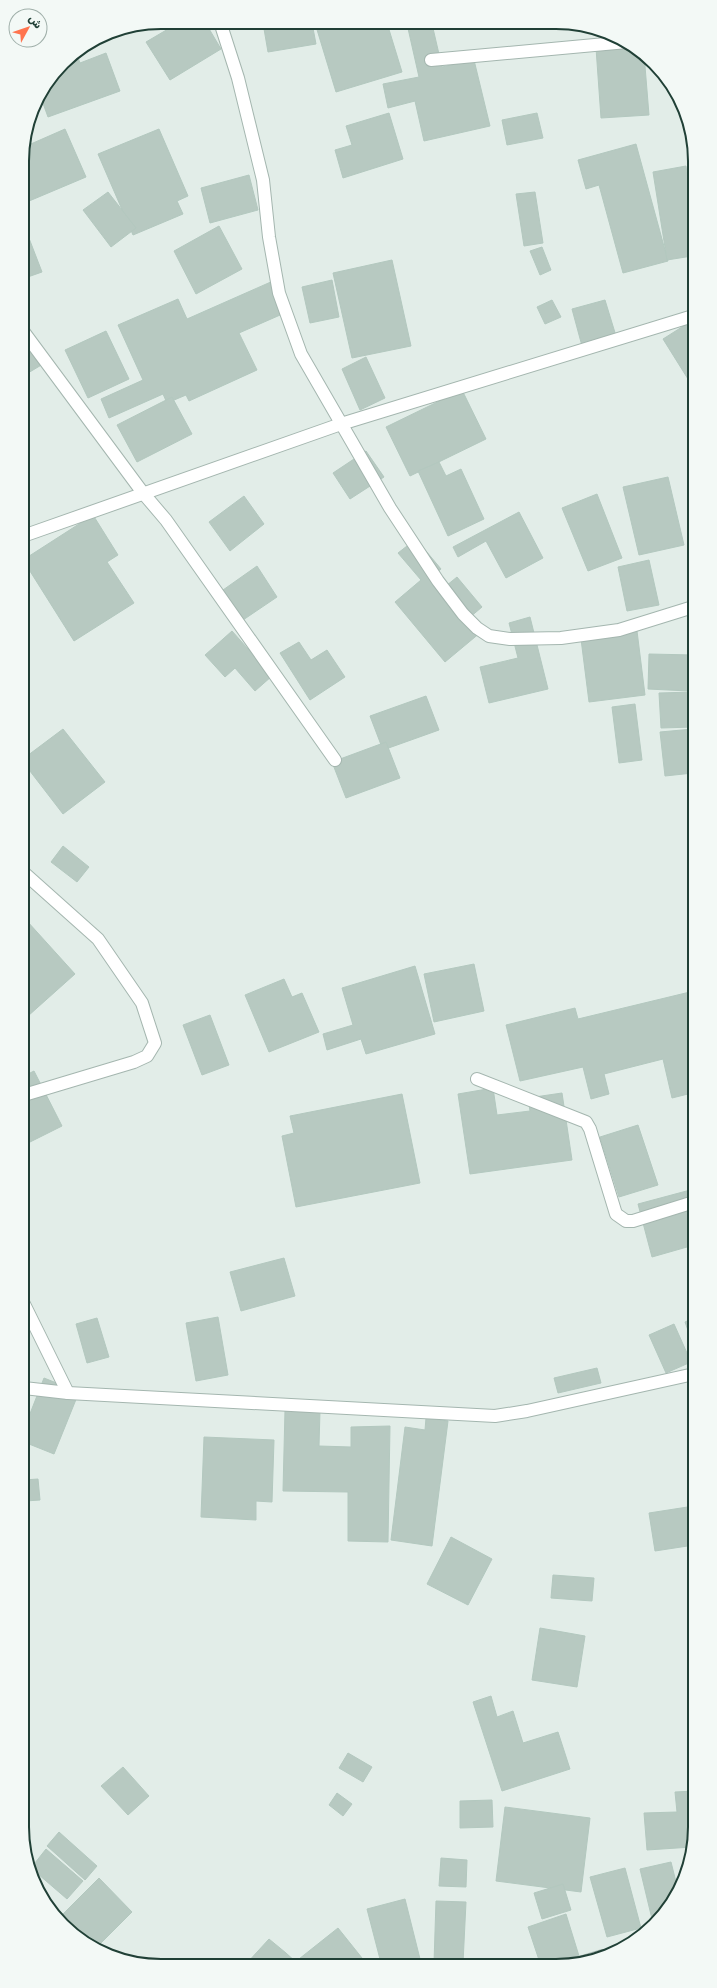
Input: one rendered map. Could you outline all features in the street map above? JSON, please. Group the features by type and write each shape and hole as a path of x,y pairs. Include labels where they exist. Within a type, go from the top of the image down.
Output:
{"street":[{"path":"222,29 238,78 263,180 269,237 279,293 300,354 390,508 438,581 463,614 477,628 489,636 510,638 561,638 619,630 688,609"},
{"path":"431,60 614,43"},
{"path":"29,534 341,424 688,317"},
{"path":"29,339 143,493 166,520 335,760"},
{"path":"29,877 98,939 142,1003 155,1042 147,1056 134,1062 29,1094"},
{"path":"477,1079 586,1122 590,1129 616,1214 626,1221 634,1221 688,1204"},
{"path":"29,1314 68,1393"},
{"path":"29,1389 68,1393 495,1416 527,1411 688,1375"}],"building":[{"path":"168,29 209,29 221,49 170,80 146,42"},
{"path":"264,29 313,29 316,44 268,52"},
{"path":"317,29 389,29 402,72 336,92"},
{"path":"408,29 433,29 442,67 474,60 490,126 424,141 415,101 388,108 383,84 419,77"},
{"path":"620,46 636,56 645,64 649,115 601,118 596,48"},
{"path":"106,53 120,91 48,117 43,103 62,74 78,59 80,63"},
{"path":"389,113 403,159 343,178 335,150 352,145 346,126"},
{"path":"537,113 543,138 507,145 502,120"},
{"path":"65,129 86,177 29,201 30,144"},
{"path":"159,129 188,196 177,201 183,214 133,235 98,154"},
{"path":"636,144 668,261 623,273 599,185 586,189 578,160"},
{"path":"686,166 688,179 688,257 667,260 653,172"},
{"path":"249,175 258,210 210,223 201,188"},
{"path":"108,192 136,228 111,247 83,210"},
{"path":"535,192 543,243 524,246 516,194"},
{"path":"219,226 242,269 196,294 174,251"},
{"path":"29,238 42,272 29,277"},
{"path":"542,247 551,270 540,275 530,251"},
{"path":"392,260 411,346 352,358 333,273"},
{"path":"332,280 339,317 310,323 302,287"},
{"path":"273,281 287,312 239,333 257,370 189,401 186,395 167,403 163,394 109,418 101,399 143,380 118,325 178,299 187,319"},
{"path":"552,300 561,317 545,324 537,307"},
{"path":"605,300 616,336 582,346 572,309"},
{"path":"688,323 688,379 663,339"},
{"path":"106,331 129,379 88,398 65,350"},
{"path":"29,339 43,364 29,372"},
{"path":"366,357 385,398 360,410 342,369"},
{"path":"462,390 486,439 410,476 386,427"},
{"path":"172,397 192,434 137,462 117,425"},
{"path":"366,451 384,477 350,499 333,473"},
{"path":"439,462 446,476 461,469 484,519 448,536 418,471"},
{"path":"668,477 684,545 639,555 623,487"},
{"path":"597,494 622,558 588,571 562,508"},
{"path":"244,496 264,524 230,551 209,522"},
{"path":"519,512 543,558 506,578 486,541 458,557 453,547"},
{"path":"93,515 118,555 107,562 134,603 74,641 29,570 29,556"},
{"path":"416,539 441,569 431,577 441,590 457,577 482,607 469,618 481,632 445,662 395,602 421,580 398,553"},
{"path":"649,560 659,605 627,611 618,567"},
{"path":"257,566 277,597 243,620 223,590"},
{"path":"530,617 548,689 489,703 480,667 518,658 509,623"},
{"path":"232,631 272,676 255,691 235,668 225,677 205,655"},
{"path":"637,631 645,695 589,702 581,639"},
{"path":"299,642 311,660 327,650 345,677 310,700 280,653"},
{"path":"649,654 688,655 688,691 648,689"},
{"path":"688,692 688,727 661,728 659,693"},
{"path":"426,696 439,730 383,750 370,716"},
{"path":"635,704 642,760 619,763 612,707"},
{"path":"63,729 105,782 63,814 29,770 29,754"},
{"path":"688,729 688,774 665,776 660,732"},
{"path":"386,742 400,778 346,798 332,762"},
{"path":"63,846 89,867 77,882 51,862"},
{"path":"29,923 75,974 29,1015"},
{"path":"474,964 484,1011 434,1022 424,974"},
{"path":"415,966 435,1034 366,1054 361,1039 327,1050 323,1034 353,1025 342,988"},
{"path":"284,979 292,997 302,993 319,1032 269,1052 245,995"},
{"path":"688,992 688,1094 672,1098 663,1059 604,1074 609,1094 591,1099 583,1067 520,1081 506,1025 575,1008 578,1019"},
{"path":"210,1015 229,1065 202,1075 183,1025"},
{"path":"34,1071 62,1126 29,1142 29,1074"},
{"path":"493,1088 497,1115 530,1111 528,1098 562,1093 572,1160 470,1174 458,1094"},
{"path":"402,1094 420,1183 296,1207 282,1136 294,1133 290,1116"},
{"path":"638,1125 658,1185 619,1197 600,1137"},
{"path":"688,1191 688,1247 652,1257 638,1204"},
{"path":"284,1258 295,1296 241,1311 230,1272"},
{"path":"218,1317 228,1375 196,1381 186,1323"},
{"path":"97,1318 109,1357 87,1363 76,1324"},
{"path":"688,1321 688,1330 685,1322"},
{"path":"674,1324 688,1355 688,1363 666,1373 649,1335"},
{"path":"597,1368 601,1383 558,1393 554,1378"},
{"path":"44,1378 79,1392 54,1454 29,1444 29,1416"},
{"path":"285,1410 320,1410 319,1446 351,1447 351,1427 390,1426 388,1542 348,1541 348,1492 283,1491"},
{"path":"426,1418 448,1421 432,1546 391,1540 405,1427 425,1430"},
{"path":"204,1437 274,1440 272,1502 256,1501 256,1520 201,1517"},
{"path":"38,1479 40,1500 29,1501 29,1480"},
{"path":"688,1507 688,1546 655,1551 649,1513"},
{"path":"451,1537 492,1559 468,1605 427,1584"},
{"path":"553,1575 594,1578 592,1601 551,1598"},
{"path":"540,1628 585,1636 577,1687 532,1680"},
{"path":"491,1696 497,1717 513,1711 523,1743 558,1732 570,1769 502,1791 473,1702"},
{"path":"348,1753 372,1767 363,1782 339,1768"},
{"path":"123,1767 149,1796 128,1815 101,1786"},
{"path":"688,1791 688,1836 686,1847 647,1850 644,1813 677,1812 675,1792"},
{"path":"337,1793 352,1804 343,1816 329,1805"},
{"path":"492,1800 493,1827 460,1828 460,1801"},
{"path":"505,1807 590,1818 581,1892 496,1881"},
{"path":"59,1832 97,1866 85,1880 47,1846"},
{"path":"46,1849 83,1881 67,1899 38,1874 34,1864"},
{"path":"441,1858 467,1860 466,1887 439,1886"},
{"path":"671,1862 676,1882 666,1900 652,1917 640,1869"},
{"path":"625,1868 641,1928 607,1937 590,1877"},
{"path":"99,1878 132,1912 100,1944 81,1932 63,1914"},
{"path":"563,1884 571,1910 542,1919 534,1893"},
{"path":"405,1899 420,1959 380,1959 367,1909"},
{"path":"436,1901 466,1902 463,1959 434,1959"},
{"path":"566,1914 579,1956 573,1958 539,1959 528,1927"},
{"path":"338,1928 363,1959 299,1959"},
{"path":"269,1939 293,1959 251,1959"}]}
